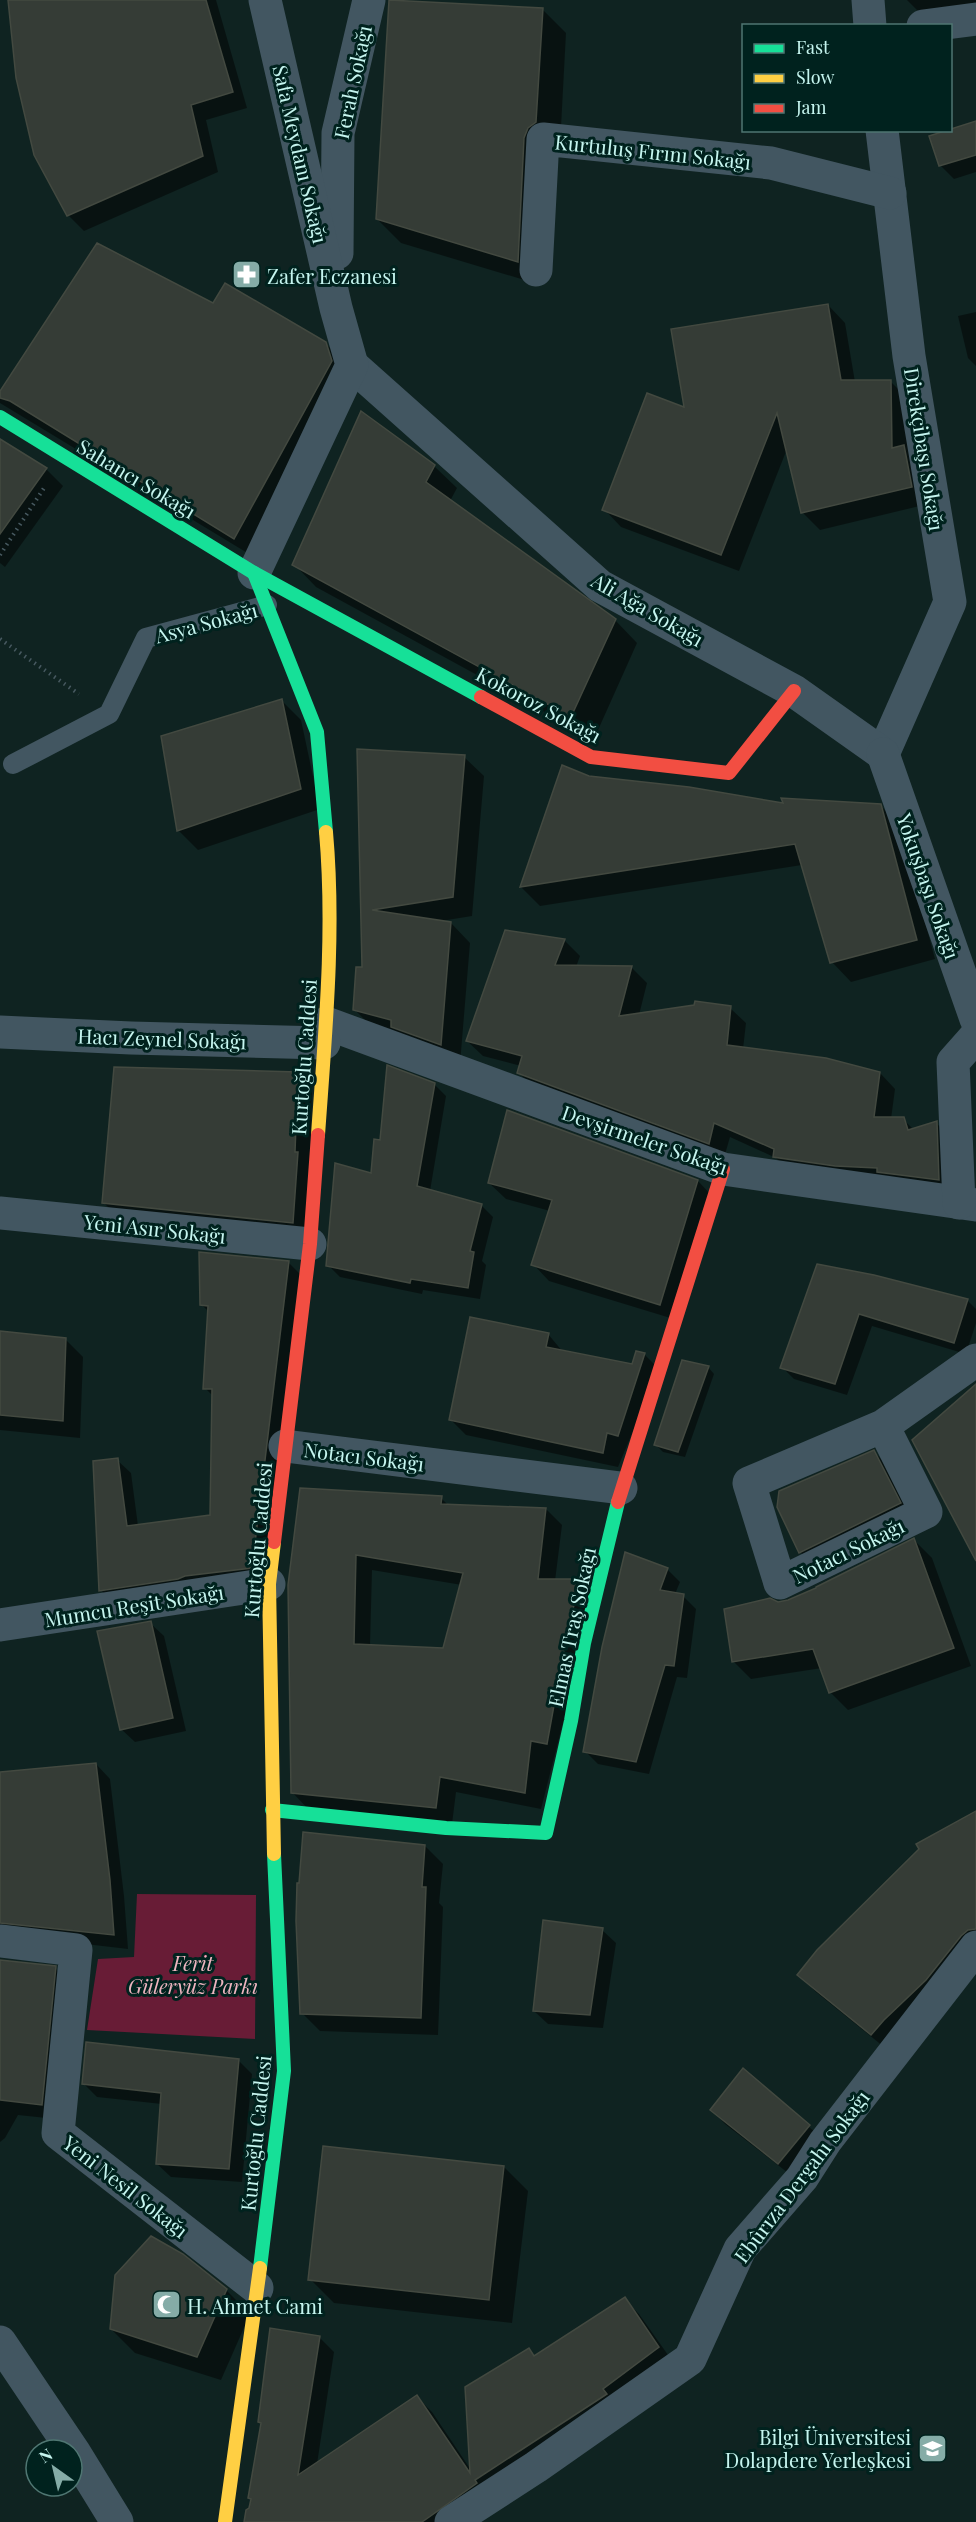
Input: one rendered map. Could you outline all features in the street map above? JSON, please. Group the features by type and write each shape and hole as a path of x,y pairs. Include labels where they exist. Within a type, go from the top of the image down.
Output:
{"street":[{"name":"Safa Meydanı Sokağı","path":"265,0 336,308 352,364"},
{"name":"Ferah Sokağı","path":"336,308 338,133 369,0"},
{"path":"868,0 870,24"},
{"path":"938,24 976,19"},
{"name":"Direkçibaşı Sokağı","path":"882,132 909,356 950,602 883,754"},
{"name":"Kurtuluş Fırını Sokağı","path":"536,270 543,139 771,163 890,193"},
{"path":"254,573 352,364"},
{"name":"Ali Ağa Sokağı","path":"352,364 600,586 794,691 883,754"},
{"name":"Sahancı Sokağı","path":"0,417 254,573"},
{"name":"Kurtoğlu Caddesi","path":"225,2522 284,2071 272,1810 269,1584 310,1244 325,1033 329,866 317,732 254,573"},
{"name":"Kokoroz Sokağı","path":"254,573 591,757 729,773 794,691"},
{"name":"Yokuşbaşı Sokağı","path":"883,754 976,1019"},
{"name":"Hacı Zeynel Sokağı","path":"0,1032 131,1038 325,1033"},
{"name":"Devşirmeler Sokağı","path":"325,1033 723,1169 967,1204"},
{"path":"967,1204 953,1062 976,1036"},
{"name":"Elmas Traş Sokağı","path":"272,1810 446,1828 546,1833 571,1721 584,1643 621,1488 723,1169"},
{"name":"Yeni Asır Sokağı","path":"0,1213 310,1244"},
{"name":"Notacı Sokağı","path":"883,1426 926,1512 780,1583 748,1483 883,1426 976,1360"},
{"name":"Notacı Sokağı","path":"285,1446 621,1488"},
{"name":"Mumcu Reşit Sokağı","path":"0,1625 269,1584"},
{"name":"Yeni Nesil Sokağı","path":"0,1941 76,1950 58,2133 257,2289"},
{"name":"Ebûrıza Dergahı Sokağı","path":"451,2522 536,2467 690,2359 740,2249 802,2178 825,2142 976,1947"},
{"path":"0,2342 74,2452 117,2522"}],"lane":[{"name":"Asya Sokağı","path":"109,714 146,638 267,605"},
{"path":"13,764 109,714"}],"path":[{"path":"0,555 65,457"},
{"path":"0,639 109,714"}],"green space":[{"name":"Ferit Güleryüz Parkı","path":"137,1894 256,1895 255,2039 87,2030 98,1959 134,1957"}],"building":[{"path":"8,0 206,0 233,92 191,105 203,156 67,216 34,155 16,78"},
{"path":"389,0 543,8 536,122 528,128 524,138 518,262 376,219"},
{"path":"976,121 976,155 939,166 929,136 952,132 952,129"},
{"path":"97,243 213,303 225,283 326,342 332,361 234,539 10,401 0,398 0,391"},
{"path":"828,304 841,380 891,380 892,448 904,445 912,487 801,513 777,413 721,555 602,510 647,393 684,407 671,329"},
{"path":"361,411 435,465 426,482 616,619 571,717 292,565"},
{"path":"0,439 47,468 0,534"},
{"path":"282,699 301,789 177,831 161,736"},
{"path":"357,749 465,755 453,897 372,910 451,922 441,1045 391,1027 391,1020 353,1010 356,967 362,967"},
{"path":"562,765 589,776 689,787 783,803 781,798 881,804 917,940 830,963 795,844 520,887"},
{"path":"505,930 565,939 555,965 632,966 619,1016 694,1005 695,1001 731,1006 727,1045 826,1058 880,1072 874,1117 904,1117 908,1130 937,1121 939,1180 877,1172 877,1168 835,1166 773,1157 774,1149 714,1123 709,1144 517,1073 522,1056 466,1041"},
{"path":"387,1065 435,1083 417,1186 482,1204 470,1251 474,1252 468,1288 411,1279 410,1283 326,1266 335,1163 371,1173 374,1139 380,1140"},
{"path":"114,1067 298,1072 295,1152 298,1152 293,1223 102,1203"},
{"path":"507,1110 698,1180 660,1305 531,1265 552,1200 488,1183"},
{"path":"199,1252 289,1261 252,1568 185,1576 99,1591 93,1461 118,1458 127,1526 210,1515 212,1389 203,1389 208,1306 200,1305"},
{"path":"817,1264 874,1275 968,1299 954,1343 859,1314 835,1384 780,1368"},
{"path":"470,1317 549,1333 546,1347 632,1364 636,1351 645,1353 618,1436 607,1433 603,1453 449,1420"},
{"path":"0,1331 66,1338 63,1421 0,1415"},
{"path":"682,1360 709,1366 678,1452 654,1445"},
{"path":"976,1384 976,1561 912,1440"},
{"path":"874,1450 901,1503 799,1553 777,1507 779,1491"},
{"path":"300,1488 442,1496 441,1504 546,1508 538,1579 580,1579 566,1639 547,1744 531,1741 525,1793 440,1777 436,1808 291,1793 288,1585","holes":["356,1555 463,1573 443,1648 354,1644"]},
{"path":"914,1538 954,1648 829,1693 813,1649 732,1662 724,1609 770,1598 778,1602 788,1600"},
{"path":"625,1552 668,1568 660,1590 684,1594 674,1666 665,1665 636,1762 583,1752 602,1647"},
{"path":"151,1621 173,1718 120,1730 97,1631"},
{"path":"96,1763 114,1935 0,1923 0,1772"},
{"path":"976,1811 976,1929 968,1930 961,1936 926,1980 871,2035 797,1975 817,1950 919,1849 916,1844"},
{"path":"303,1832 425,1845 422,1887 426,1887 421,2018 300,2014 296,1921 297,1883 299,1883"},
{"path":"543,1920 603,1928 590,2015 533,2011"},
{"path":"0,1960 56,1966 42,2105 0,2100"},
{"path":"86,2042 239,2059 229,2169 156,2164 161,2093 82,2084"},
{"path":"743,2068 810,2125 778,2164 710,2110"},
{"path":"323,2146 504,2166 489,2300 308,2280"},
{"name":"H. Ahmet Cami","path":"151,2236 183,2254 227,2289 197,2357 110,2329 115,2275"},
{"path":"625,2297 659,2347 603,2389 607,2394 475,2480 477,2483 422,2522 244,2522 251,2499 248,2498 261,2423 258,2422 270,2328 320,2336 298,2475 417,2395 470,2473 465,2387 529,2348 534,2356"}],"traffic: fast":[{"path":"0,417 254,573 481,697"},
{"path":"254,573 317,732 326,832"},
{"path":"272,1810 446,1828 546,1833 571,1721 584,1643 618,1502"},
{"path":"260,2268 284,2071 274,1854"}],"traffic: slow":[{"path":"318,1135 329,946 330,908 326,832"},
{"path":"274,1542 269,1584 274,1854"},
{"path":"225,2522 260,2268"}],"traffic: jam":[{"path":"481,697 591,757 729,773 794,691"},
{"path":"274,1542 310,1244 318,1135"},
{"path":"618,1502 723,1169"}],"place":[{"name":"Zafer Eczanesi","path":"246,275"},
{"name":"H. Ahmet Cami","path":"166,2305"},
{"name":"Bilgi Üniversitesi Dolapdere Yerleşkesi","path":"932,2448"}]}
